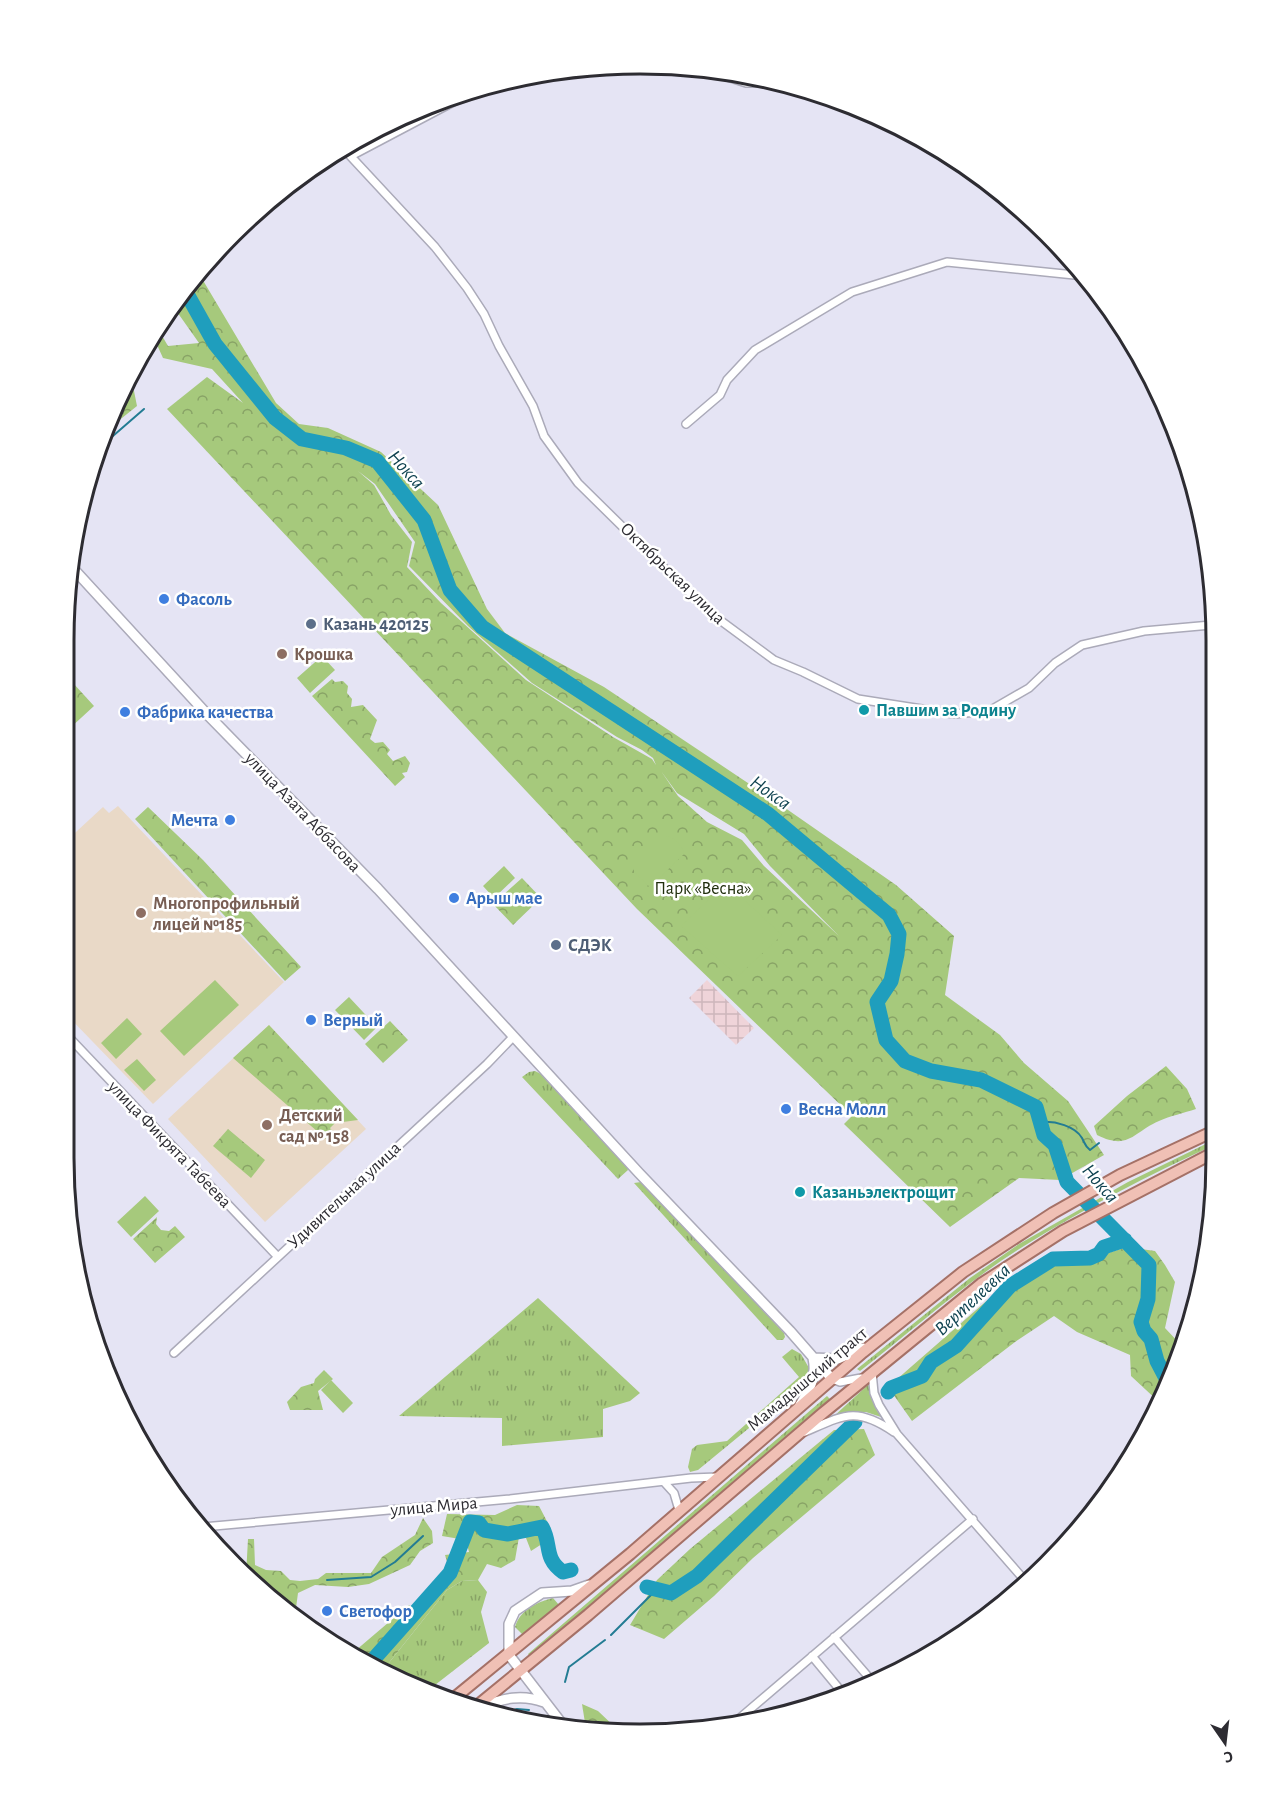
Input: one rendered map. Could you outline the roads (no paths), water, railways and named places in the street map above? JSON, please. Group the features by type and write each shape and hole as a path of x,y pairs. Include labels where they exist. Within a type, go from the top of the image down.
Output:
{"main road":[{"name":"Мамадышский тракт","path":"460,1694 597,1582 879,1339 963,1272 1053,1213 1119,1175 1206,1135"},
{"name":"Мамадышский тракт","path":"485,1701 872,1372 981,1284 1063,1230 1206,1156"}],"street":[{"path":"351,156 429,115"},
{"name":"Октябрьская улица","path":"351,156 435,247 467,288 484,314 499,346 533,406 544,436 578,483 709,612 774,660 858,699 954,714 989,711 1029,688 1055,663 1082,645 1144,631 1205,626"},
{"path":"686,424 720,395 727,380 755,350 852,292 946,262 1072,275"},
{"name":"улица Азата Аббасова","path":"77,573 205,712 378,889 832,1379"},
{"name":"Удивительная улица","path":"174,1353 513,1036"},
{"name":"улица Фикрята Табеева","path":"74,1043 278,1257"},
{"path":"797,1409 814,1381 816,1369 813,1358 838,1359 849,1356 879,1339"},
{"path":"832,1379 846,1382 872,1372 874,1392 879,1405 897,1434 1021,1576"},
{"path":"795,1437 836,1419 855,1415 870,1417 897,1434"},
{"name":"улица Мира","path":"210,1526 718,1477"},
{"path":"664,1482 674,1493 680,1510"},
{"path":"745,1714 973,1519"},
{"path":"557,1717 509,1655 509,1624 515,1611 542,1593 572,1592 597,1582"},
{"path":"834,1637 866,1675"},
{"path":"812,1656 838,1687"},
{"path":"490,1703 513,1697 532,1697 544,1702"}],"waterway":[{"name":"Нокса","path":"189,297 215,344 275,418 302,439 346,448 377,461 424,520 450,590 482,627 768,814 889,915 899,934 891,981 877,1002 886,1040 905,1061 931,1071 981,1080 1036,1107 1044,1135 1055,1145 1067,1182 1149,1265 1148,1299 1141,1322 1144,1331 1151,1339 1163,1372"},
{"path":"112,437 144,409"},
{"path":"1042,1122 1059,1123 1070,1127 1079,1134 1090,1150 1099,1143"},
{"name":"Вертелеевка","path":"888,1392 891,1388 922,1376 931,1362 956,1346 1010,1286 1053,1259 1090,1258 1099,1254 1104,1247 1125,1240"},
{"name":"Вертелеевка","path":"647,1587 671,1593 697,1576 855,1422"},
{"name":"Вертелеевка","path":"375,1658 450,1573 470,1522 479,1523 484,1530 508,1534 542,1527 550,1556 557,1567 563,1572 571,1570"},
{"path":"327,1580 371,1577 395,1562 423,1536"},
{"path":"611,1635 657,1589"},
{"path":"565,1682 569,1667 605,1640"},
{"path":"515,1710 529,1710"}],"place":[{"name":"Фасоль","path":"164,599"},
{"name":"Казань 420125","path":"311,624"},
{"name":"Крошка","path":"282,654"},
{"name":"Павшим за Родину","path":"864,710"},
{"name":"Фабрика качества","path":"125,712"},
{"name":"Мечта","path":"230,820"},
{"name":"Арыш мае","path":"454,898"},
{"name":"Многопрофильный лицей №185","path":"141,913"},
{"name":"СДЭК","path":"556,945"},
{"name":"Верный","path":"311,1020"},
{"name":"Весна Молл","path":"786,1109"},
{"name":"Детский сад № 158","path":"267,1125"},
{"name":"Казаньэлектрощит","path":"800,1192"},
{"name":"Светофор","path":"327,1611"}],"park label":[{"name":"Парк «Весна»","path":"703,888"}]}
